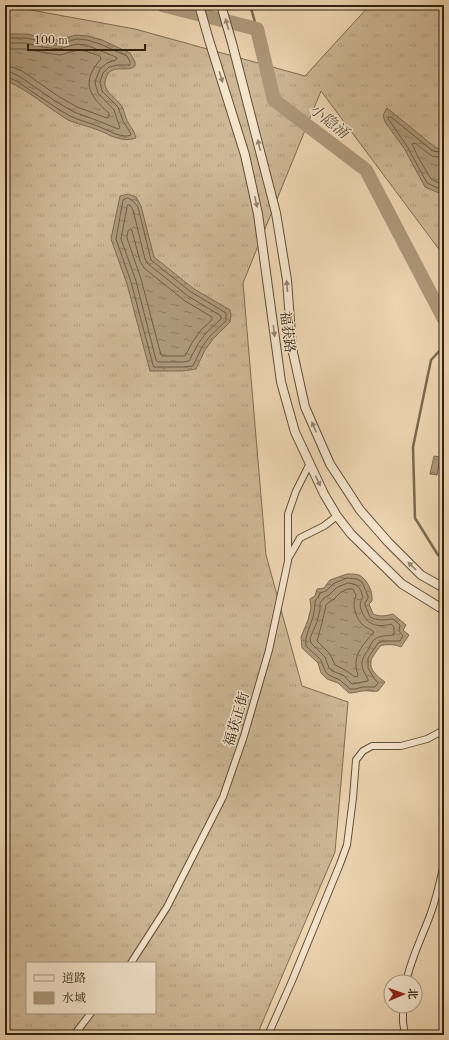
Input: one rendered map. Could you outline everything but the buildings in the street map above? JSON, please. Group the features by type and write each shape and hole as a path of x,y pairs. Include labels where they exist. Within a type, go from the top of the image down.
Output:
{"street":[{"name":"福获路","path":"199,5 245,155 258,214 281,382 295,432 324,494 351,534 402,584 444,610"},
{"name":"福获路","path":"221,5 276,213 287,280 292,348 305,407 330,464 360,510 388,542 421,574 444,588"},
{"name":"福获正街","path":"132,962 167,907 223,797 244,736 269,650 288,561 288,514 296,491 310,463"},
{"path":"288,561 300,538 324,526 338,516"},
{"path":"268,1035 292,981 337,871 346,845 353,798 356,760 363,751 372,746 401,746 427,739 444,730"},
{"path":"408,974 437,895 444,864"},
{"path":"74,1035 90,1014"},
{"path":"403,1014 405,1035"}],"green space":[{"path":"370,5 444,5 444,256 321,91 243,283 266,555 302,686 348,702 335,852 257,1035 5,1035 5,8 20,8 135,29 305,76"}],"water":[{"path":"27,34 59,40 76,35 88,36 102,40 130,53 135,62 135,66 129,69 117,69 108,73 105,86 122,107 127,121 136,138 126,140 121,139 68,120 30,94 5,80 5,35"},
{"path":"387,108 436,148 444,149 444,195 425,187 404,148 385,122 383,115"},
{"path":"128,194 136,197 141,206 154,257 194,289 230,310 230,322 213,339 205,350 196,369 183,371 150,371 127,284 111,239 120,196"},
{"path":"434,456 440,457 437,475 430,474"},
{"path":"347,574 359,575 369,586 372,594 372,601 369,604 373,614 383,616 393,614 406,625 403,630 409,635 401,647 396,645 380,646 373,657 371,667 377,676 385,682 378,691 349,693 338,683 327,679 321,673 318,663 302,648 301,637 311,608 310,599 315,596 317,589 324,588 330,580"}],"waterway":[{"name":"小隐涌","path":"162,5 257,29 274,100 366,170 444,319"},
{"path":"250,5 257,29"},
{"path":"444,346 431,360 413,447 415,518 438,555 444,559"}]}
